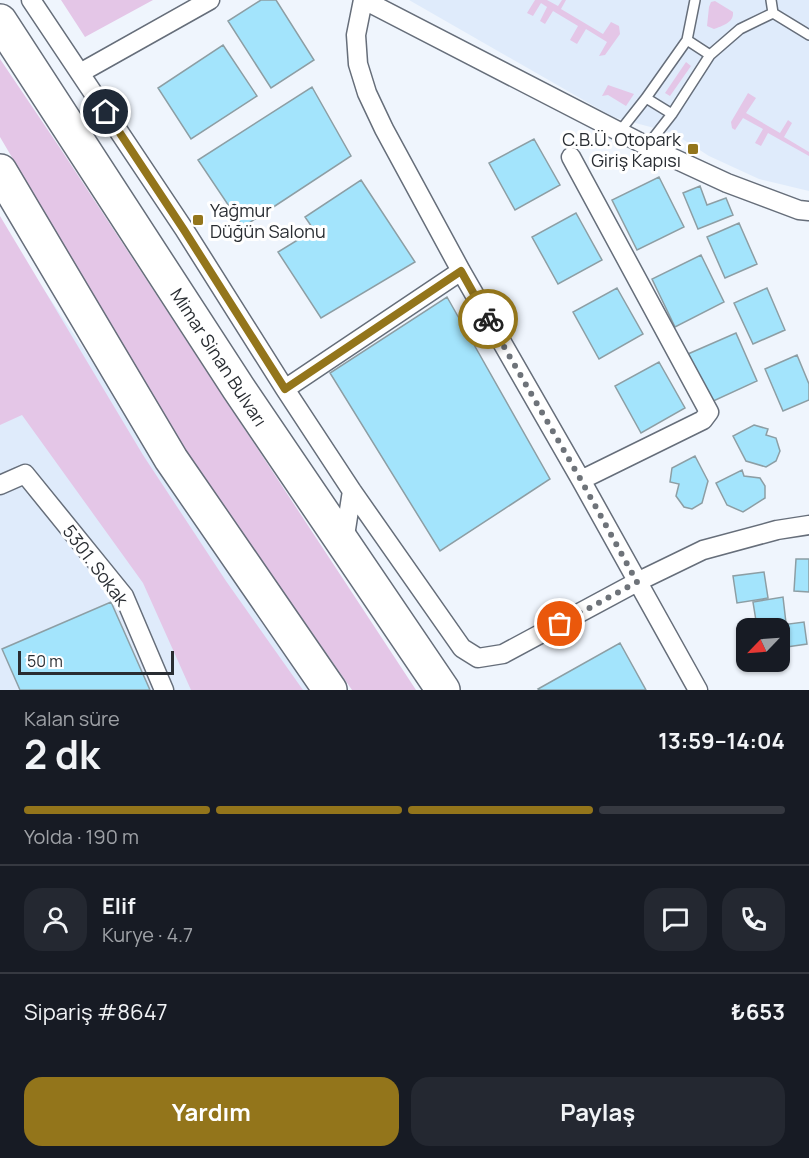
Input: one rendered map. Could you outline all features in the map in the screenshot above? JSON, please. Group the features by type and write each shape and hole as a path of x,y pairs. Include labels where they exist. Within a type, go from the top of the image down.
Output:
{"highway":[{"name":"Mimar Sinan Bulvarı","path":"0,21 239,389 442,690"},
{"path":"0,171 171,459 330,690"}],"street":[{"path":"31,0 184,230 352,491 462,648 478,658 503,654 637,582 703,550 777,530 809,525"},
{"path":"80,73 210,0"},
{"path":"698,690 461,271 384,129 367,93 358,64 356,35 364,0 647,146 727,183 799,210 809,211"},
{"path":"572,157 709,412 704,420 581,480"},
{"path":"285,389 461,271"},
{"name":"5301. Sokak","path":"0,485 25,474 117,587 164,690"},
{"path":"343,545 352,491"}],"lane":[{"path":"620,131 687,40 694,0"},
{"path":"771,0 773,13 809,35"},
{"path":"647,146 672,114 710,55 740,29 773,13"},
{"path":"687,40 710,55"},
{"path":"646,98 672,114"}],"shaded area":[{"path":"61,0 153,0 85,37"},
{"path":"409,0 809,0 809,191 759,179 709,156 673,133 613,117"},
{"path":"535,0 547,0 558,6 562,0 566,0 561,9 603,34 611,22 619,26 620,34 605,55 599,56 607,42 586,29 577,44 570,40 578,26 553,11 545,24 540,21 547,7 541,3 533,16 527,13"},
{"path":"715,1 733,12 733,16 730,21 714,29 707,26 709,7 711,2"},
{"path":"0,59 416,690 352,690 185,451 0,137"},
{"path":"686,62 691,66 670,96 665,93"},
{"path":"608,85 634,94 626,106 608,95 602,96"},
{"path":"748,93 756,98 746,113 780,133 788,120 792,123 784,137 809,152 809,156 768,133 761,146 755,143 763,129 743,118 735,130 732,128 731,122"},
{"path":"0,216 143,455 226,581 303,690 191,690 143,583 22,415 0,425"},
{"path":"0,224 312,690 0,690"}],"building":[{"path":"261,0 276,0 314,60 271,88 228,21"},
{"path":"223,45 257,96 191,139 158,88"},
{"path":"312,87 351,156 243,227 198,160"},
{"path":"534,139 560,185 515,210 489,163"},
{"path":"659,177 684,227 637,250 612,200"},
{"path":"361,180 415,262 321,318 278,252 314,230 305,217"},
{"path":"700,186 707,205 726,198 733,215 698,229 683,193"},
{"path":"576,213 602,260 558,284 532,237"},
{"path":"739,223 757,264 725,278 707,237"},
{"path":"701,255 724,302 675,327 652,279"},
{"path":"617,288 643,334 599,359 573,312"},
{"path":"767,288 785,330 753,344 734,303"},
{"path":"447,297 550,479 440,551 330,373"},
{"path":"736,333 757,381 709,403 688,354"},
{"path":"797,355 809,384 809,400 783,411 765,369"},
{"path":"659,362 685,408 641,433 615,386"},
{"path":"754,425 768,429 766,435 776,438 780,451 776,461 766,467 746,461 733,436"},
{"path":"695,456 708,481 702,503 692,509 684,507 676,496 679,484 670,482 672,468"},
{"path":"742,470 744,476 760,478 765,486 765,498 743,512 727,505 716,483"},
{"path":"796,559 809,559 809,592 794,591"},
{"path":"764,572 768,598 737,603 733,576"},
{"path":"783,597 785,618 756,618 753,602"},
{"path":"111,602 150,690 20,690 2,649"},
{"path":"804,622 807,644 790,647 790,624"},
{"path":"620,643 646,690 538,689"}],"way so far":[{"path":"488,319 637,582 560,624"}],"place":[{"name":"C.B.Ü. Otopark Giriş Kapısı","path":"693,149"},
{"name":"Yağmur Düğün Salonu","path":"198,220"}],"route":[{"path":"106,112 285,389 461,271 488,319"}]}
